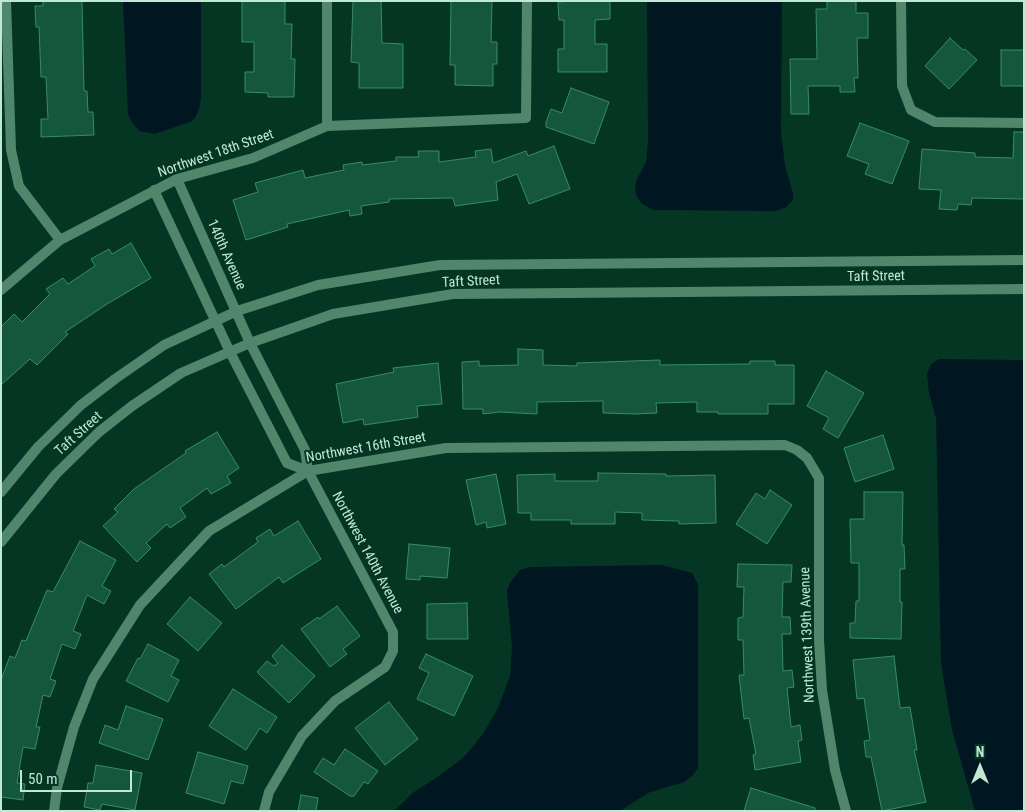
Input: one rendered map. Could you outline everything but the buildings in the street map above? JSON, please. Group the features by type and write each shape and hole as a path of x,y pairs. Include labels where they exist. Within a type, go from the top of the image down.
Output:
{"street":[{"path":"6,1 11,150 19,186 60,240"},
{"path":"327,1 327,126"},
{"name":"Northwest 18th Street","path":"1,290 60,240 154,190 176,179 253,158 327,126 526,118 527,1"},
{"path":"901,1 902,86 911,110 935,122 1024,123"},
{"name":"140th Avenue","path":"176,179 250,342"},
{"path":"154,190 230,352 286,463 308,471"},
{"name":"Taft Street","path":"1,492 38,447 81,405 164,345 237,311 318,285 440,265 1024,260"},
{"name":"Taft Street","path":"1,542 56,474 99,432 132,406 181,373 250,342 333,314 453,294 1024,289"},
{"name":"Northwest 140th Avenue","path":"250,342 305,450 308,471 393,632 393,651 385,667 335,701 302,736 270,792 264,811"},
{"name":"Northwest 16th Street","path":"54,811 57,788 74,727 90,687 140,605 209,531 308,471 446,448 785,445 797,450 807,458"},
{"name":"Northwest 139th Avenue","path":"807,458 819,478 819,640 822,690 835,770 846,811"}],"water":[{"path":"123,1 201,1 201,99 195,118 190,122 155,134 139,131 130,119 128,114"},
{"path":"647,1 782,1 781,131 785,166 793,193 793,200 785,208 775,211 654,210 642,204 636,195 637,179 646,162 648,140"},
{"path":"939,359 1024,360 1024,811 975,811 952,730 941,663 936,418 929,393 927,374 931,364"},
{"path":"662,565 692,573 698,584 698,768 693,775 684,782 648,793 620,811 394,811 414,792 464,757 483,734 498,708 510,676 512,647 507,591 510,583 520,570 530,567"}]}
